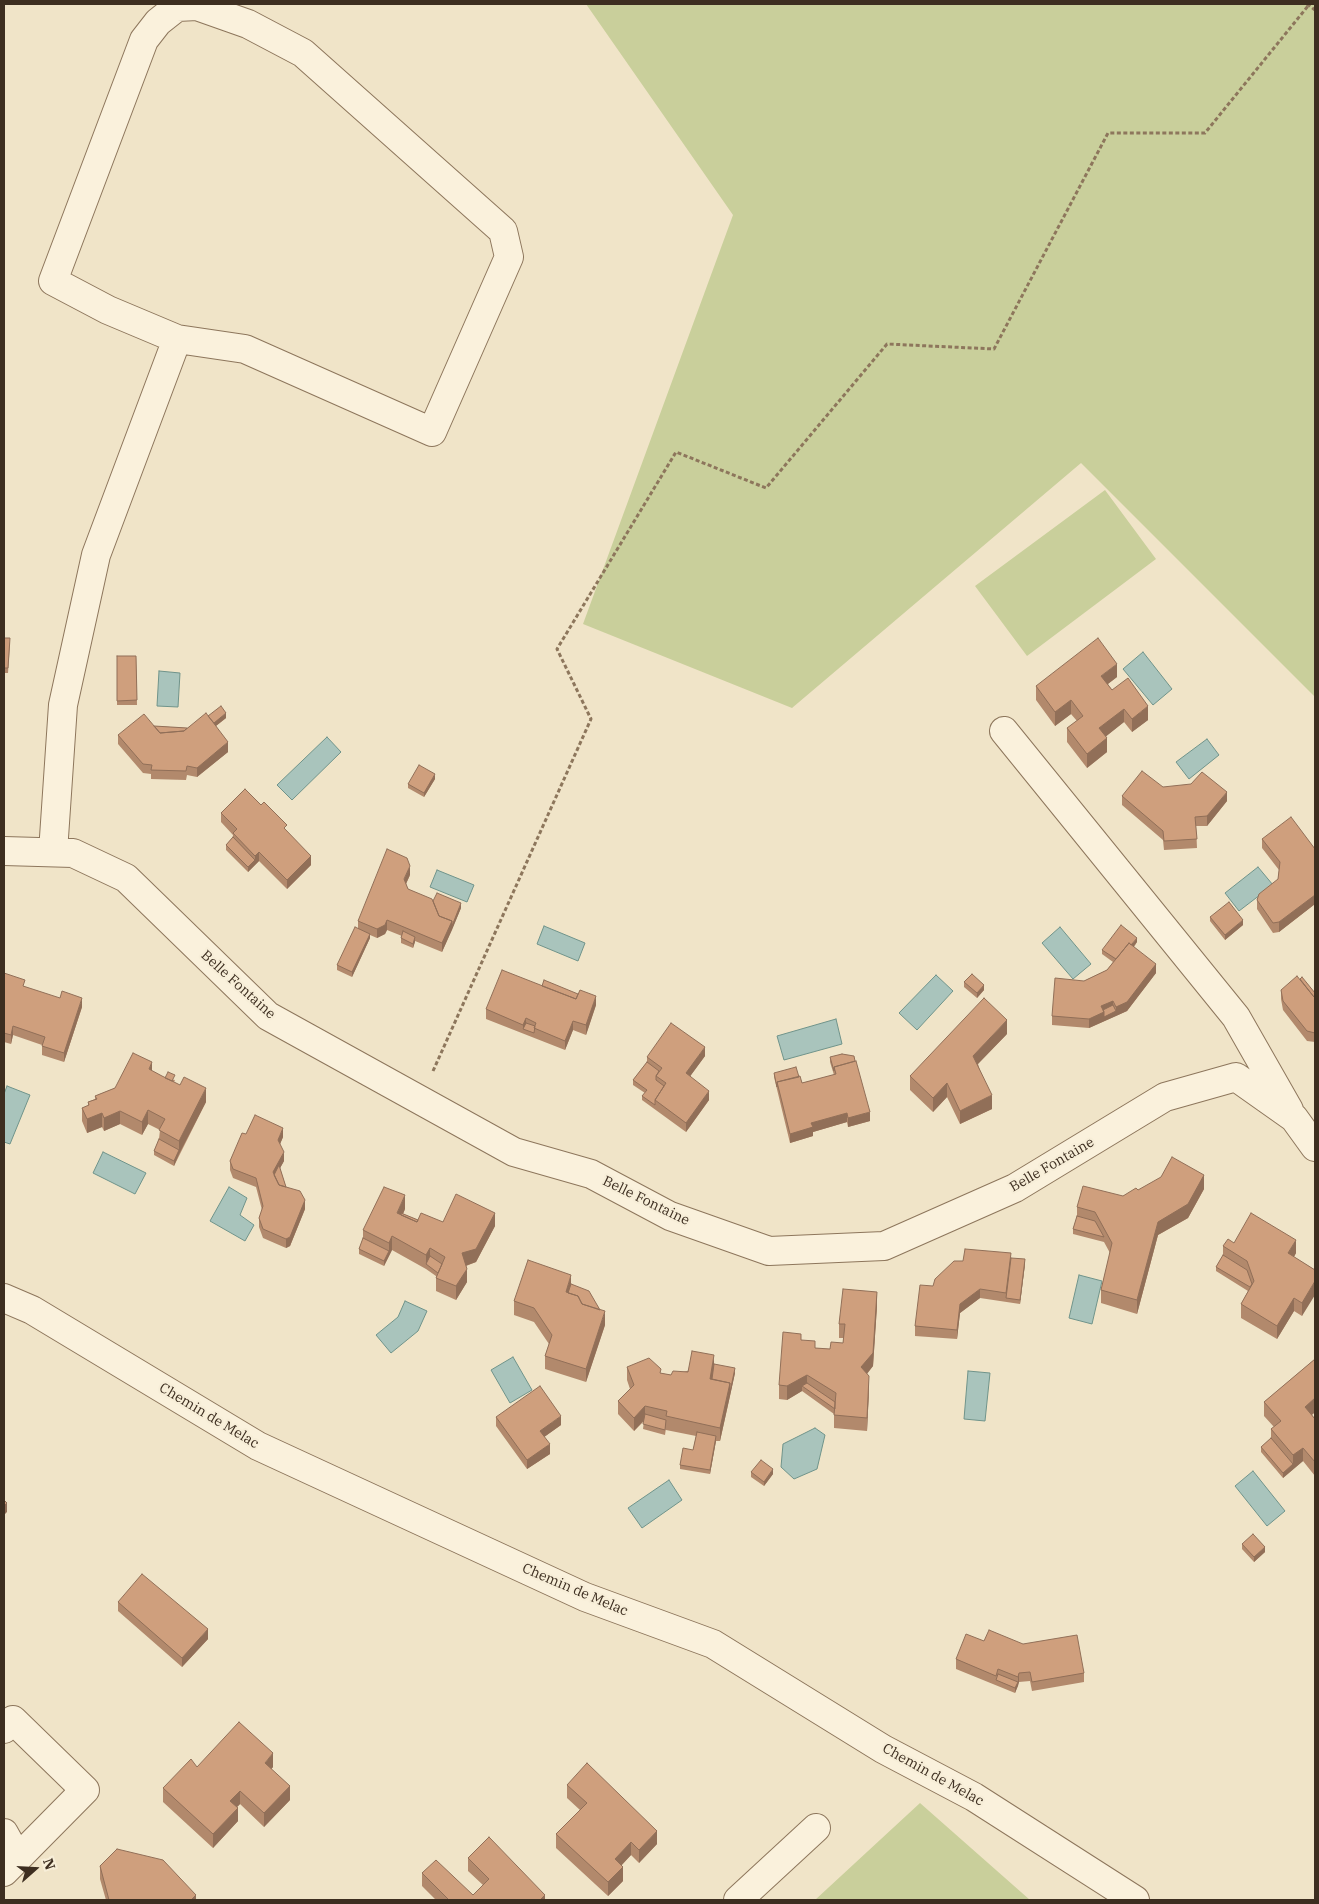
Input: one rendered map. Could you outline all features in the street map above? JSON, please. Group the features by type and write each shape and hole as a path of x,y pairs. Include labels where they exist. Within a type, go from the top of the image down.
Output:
{"street":[{"path":"197,6 248,24 303,53 503,231 509,257 432,432 245,349 176,339 108,310 53,281 144,40 158,22 177,7 197,6"},
{"path":"53,852 63,705 96,555 176,339"},
{"path":"1004,731 1236,1017 1294,1118"},
{"name":"Belle Fontaine","path":"4,851 73,853 126,878 268,1016 514,1152 591,1174 670,1216 769,1251 884,1246 1015,1188 1165,1097 1236,1077 1294,1118 1315,1147"},
{"name":"Chemin de Melac","path":"4,1298 32,1310 258,1446 585,1597 713,1644 883,1748 974,1797 1135,1900"},
{"path":"4,1729 13,1720 85,1790 11,1865"},
{"path":"738,1900 816,1828"},
{"path":"4,1833 11,1865"}],"path":[{"path":"420,1100 591,719 557,649 676,452 766,488 887,344 994,349 1108,133 1205,133 1308,5 1315,10"}],"green space":[{"path":"586,4 1315,4 1315,697 1081,463 792,708 583,624 733,215"},
{"path":"1105,490 1156,559 1027,656 975,586"},
{"path":"920,1803 1030,1900 815,1900"}],"water":[{"path":"1143,652 1172,689 1153,705 1123,669"},
{"path":"159,671 180,673 178,707 157,706"},
{"path":"327,737 341,752 292,800 277,785"},
{"path":"1207,739 1219,755 1189,779 1176,762"},
{"path":"1258,867 1273,885 1239,911 1225,893"},
{"path":"437,870 474,885 467,902 430,887"},
{"path":"544,926 585,943 578,961 537,944"},
{"path":"1060,927 1091,964 1073,979 1042,943"},
{"path":"936,975 953,991 917,1030 899,1013"},
{"path":"836,1019 842,1044 784,1060 777,1036"},
{"path":"7,1086 30,1095 10,1144 4,1142 4,1094"},
{"path":"103,1152 146,1173 135,1194 93,1173"},
{"path":"229,1187 247,1198 240,1215 254,1225 245,1241 210,1221"},
{"path":"1079,1275 1102,1281 1092,1324 1069,1318"},
{"path":"405,1301 427,1311 418,1331 391,1353 376,1335 398,1317"},
{"path":"513,1357 532,1390 510,1403 491,1370"},
{"path":"968,1371 990,1373 985,1421 964,1419"},
{"path":"815,1428 825,1435 817,1469 794,1479 781,1467 783,1444"},
{"path":"1253,1471 1285,1511 1267,1526 1235,1486"},
{"path":"669,1480 682,1500 642,1528 628,1508"}],"building":[{"path":"4,638 10,638 8,668 4,668"},
{"path":"1098,638 1117,664 1101,676 1112,690 1128,678 1148,706 1132,719 1124,709 1099,728 1107,738 1087,754 1067,728 1083,716 1071,700 1055,712 1036,686"},
{"path":"117,656 136,656 137,700 117,701"},
{"path":"221,706 226,713 214,723 208,716"},
{"path":"206,713 228,742 197,768 187,766 186,771 151,770 152,765 143,764 118,735 144,714 160,733 184,731"},
{"path":"154,726 187,728 184,731 160,733"},
{"path":"419,765 435,774 424,793 408,784"},
{"path":"1142,771 1163,787 1191,784 1202,772 1227,792 1207,816 1195,817 1197,839 1164,841 1163,831 1122,796"},
{"path":"245,789 261,805 264,802 287,825 284,828 311,856 287,880 259,852 255,856 233,833 237,829 221,813"},
{"path":"1291,817 1315,849 1315,895 1279,922 1273,923 1257,900 1259,894 1278,879 1280,862 1262,839"},
{"path":"233,837 255,860 248,867 226,845"},
{"path":"387,849 407,858 410,866 404,879 408,889 432,899 439,916 452,921 442,943 387,920 385,925 377,929 358,921"},
{"path":"437,893 461,903 452,926 452,921 439,916 433,901"},
{"path":"1229,902 1243,920 1225,935 1210,917"},
{"path":"1121,925 1137,938 1131,945 1129,943 1116,959 1102,950"},
{"path":"355,927 370,934 352,972 337,965"},
{"path":"403,931 415,937 413,944 401,938"},
{"path":"1129,943 1156,964 1127,1002 1116,1007 1113,1001 1101,1006 1104,1012 1089,1019 1052,1016 1055,978 1084,981 1107,970"},
{"path":"502,970 576,999 580,990 596,996 586,1025 573,1021 565,1041 534,1028 536,1023 526,1018 523,1025 486,1009"},
{"path":"4,973 25,980 23,986 60,998 62,991 82,998 64,1053 42,1046 45,1037 13,1026 11,1035 4,1033"},
{"path":"972,974 984,985 977,993 964,982"},
{"path":"1297,976 1315,997 1315,1033 1307,1031 1283,1001 1281,990"},
{"path":"1302,977 1315,993 1315,997 1300,979"},
{"path":"544,980 578,994 576,999 542,986"},
{"path":"984,998 1007,1020 973,1056 992,1095 960,1111 947,1083 933,1098 910,1076"},
{"path":"1113,1005 1116,1011 1104,1017 1103,1010"},
{"path":"526,1023 535,1026 534,1033 523,1029"},
{"path":"671,1023 705,1047 686,1073 709,1091 686,1123 655,1100 666,1083 656,1076 662,1068 647,1057"},
{"path":"133,1053 152,1062 149,1069 180,1085 184,1077 206,1088 179,1141 159,1130 165,1119 148,1110 142,1122 120,1111 104,1118 102,1113 87,1119 82,1108 89,1105 88,1102 97,1099 95,1096 115,1088"},
{"path":"842,1054 854,1056 855,1061 834,1067 834,1071 830,1057"},
{"path":"856,1061 870,1112 848,1118 847,1113 811,1123 813,1127 790,1134 777,1082 800,1076 802,1083 836,1074 834,1067"},
{"path":"647,1062 659,1071 656,1080 664,1086 655,1100 655,1105 642,1096 647,1090 633,1080"},
{"path":"796,1067 799,1077 777,1082 777,1087 774,1073"},
{"path":"168,1072 175,1075 172,1081 165,1078"},
{"path":"255,1115 283,1128 278,1140 284,1152 273,1172 279,1185 300,1191 305,1200 290,1237 286,1239 263,1229 259,1218 263,1206 256,1178 233,1169 230,1161 242,1133 246,1134"},
{"path":"159,1139 179,1150 174,1161 154,1151"},
{"path":"1172,1157 1204,1175 1188,1204 1158,1222 1137,1300 1101,1290 1112,1243 1095,1212 1077,1207 1083,1186 1123,1196 1161,1177"},
{"path":"279,1165 286,1187 279,1185 274,1175"},
{"path":"384,1187 405,1195 397,1213 417,1222 421,1213 443,1222 456,1194 495,1213 476,1249 462,1253 467,1269 456,1286 436,1278 445,1257 430,1248 426,1255 392,1236 389,1243 363,1230"},
{"path":"401,1213 418,1220 417,1222 401,1215"},
{"path":"1251,1213 1296,1240 1288,1253 1315,1270 1315,1281 1302,1303 1294,1298 1277,1326 1241,1304 1254,1281 1247,1261 1223,1246 1228,1239 1234,1243"},
{"path":"1077,1216 1095,1221 1104,1237 1073,1229"},
{"path":"363,1238 389,1251 384,1261 359,1249"},
{"path":"965,1249 1011,1253 1006,1293 980,1289 960,1304 957,1330 915,1326 920,1285 933,1286 935,1279 954,1261 963,1261"},
{"path":"1223,1255 1247,1270 1252,1284 1250,1287 1216,1267"},
{"path":"430,1256 442,1264 438,1273 426,1264"},
{"path":"1011,1258 1025,1259 1020,1300 1006,1298"},
{"path":"528,1260 571,1275 566,1292 578,1296 582,1304 605,1311 586,1369 545,1356 552,1335 534,1308 514,1301"},
{"path":"571,1284 589,1291 600,1310 582,1304 578,1296 568,1293"},
{"path":"843,1289 877,1292 873,1353 861,1367 869,1376 867,1418 834,1415 836,1393 807,1375 787,1386 779,1385 783,1332 801,1334 801,1340 815,1341 815,1348 830,1349 831,1342 843,1343 845,1324 839,1324"},
{"path":"692,1351 714,1355 710,1379 730,1383 720,1428 666,1416 667,1411 645,1406 634,1418 618,1401 634,1385 627,1367 649,1358 661,1369 660,1373 671,1375 673,1371 688,1372"},
{"path":"1315,1359 1315,1398 1305,1407 1315,1419 1315,1462 1303,1448 1293,1455 1271,1429 1281,1421 1264,1402"},
{"path":"714,1364 735,1368 730,1392 730,1383 712,1379"},
{"path":"807,1383 835,1402 835,1409 802,1386"},
{"path":"540,1386 561,1416 540,1431 550,1444 527,1460 496,1417"},
{"path":"645,1414 666,1420 665,1430 643,1424"},
{"path":"697,1432 716,1436 710,1470 680,1465 683,1448 693,1450"},
{"path":"1271,1438 1293,1464 1283,1473 1261,1447"},
{"path":"761,1460 773,1469 764,1482 751,1472"},
{"path":"1253,1534 1265,1547 1254,1557 1242,1544"},
{"path":"142,1574 208,1629 182,1658 118,1602"},
{"path":"989,1630 1023,1644 1077,1635 1084,1673 1032,1682 1030,1672 1019,1673 1018,1677 998,1669 996,1676 956,1659 966,1634 984,1641"},
{"path":"998,1674 1018,1682 1015,1688 996,1680"},
{"path":"239,1722 273,1753 265,1763 290,1786 264,1813 240,1791 230,1801 238,1808 213,1834 163,1788 191,1759 197,1767"},
{"path":"587,1763 657,1831 639,1850 631,1842 615,1859 623,1867 608,1882 556,1834 587,1803 567,1785"},
{"path":"489,1837 545,1895 540,1900 449,1900 422,1873 436,1860 473,1895 489,1879 468,1858"},
{"path":"117,1849 163,1860 196,1895 191,1900 109,1900 100,1866"}]}
